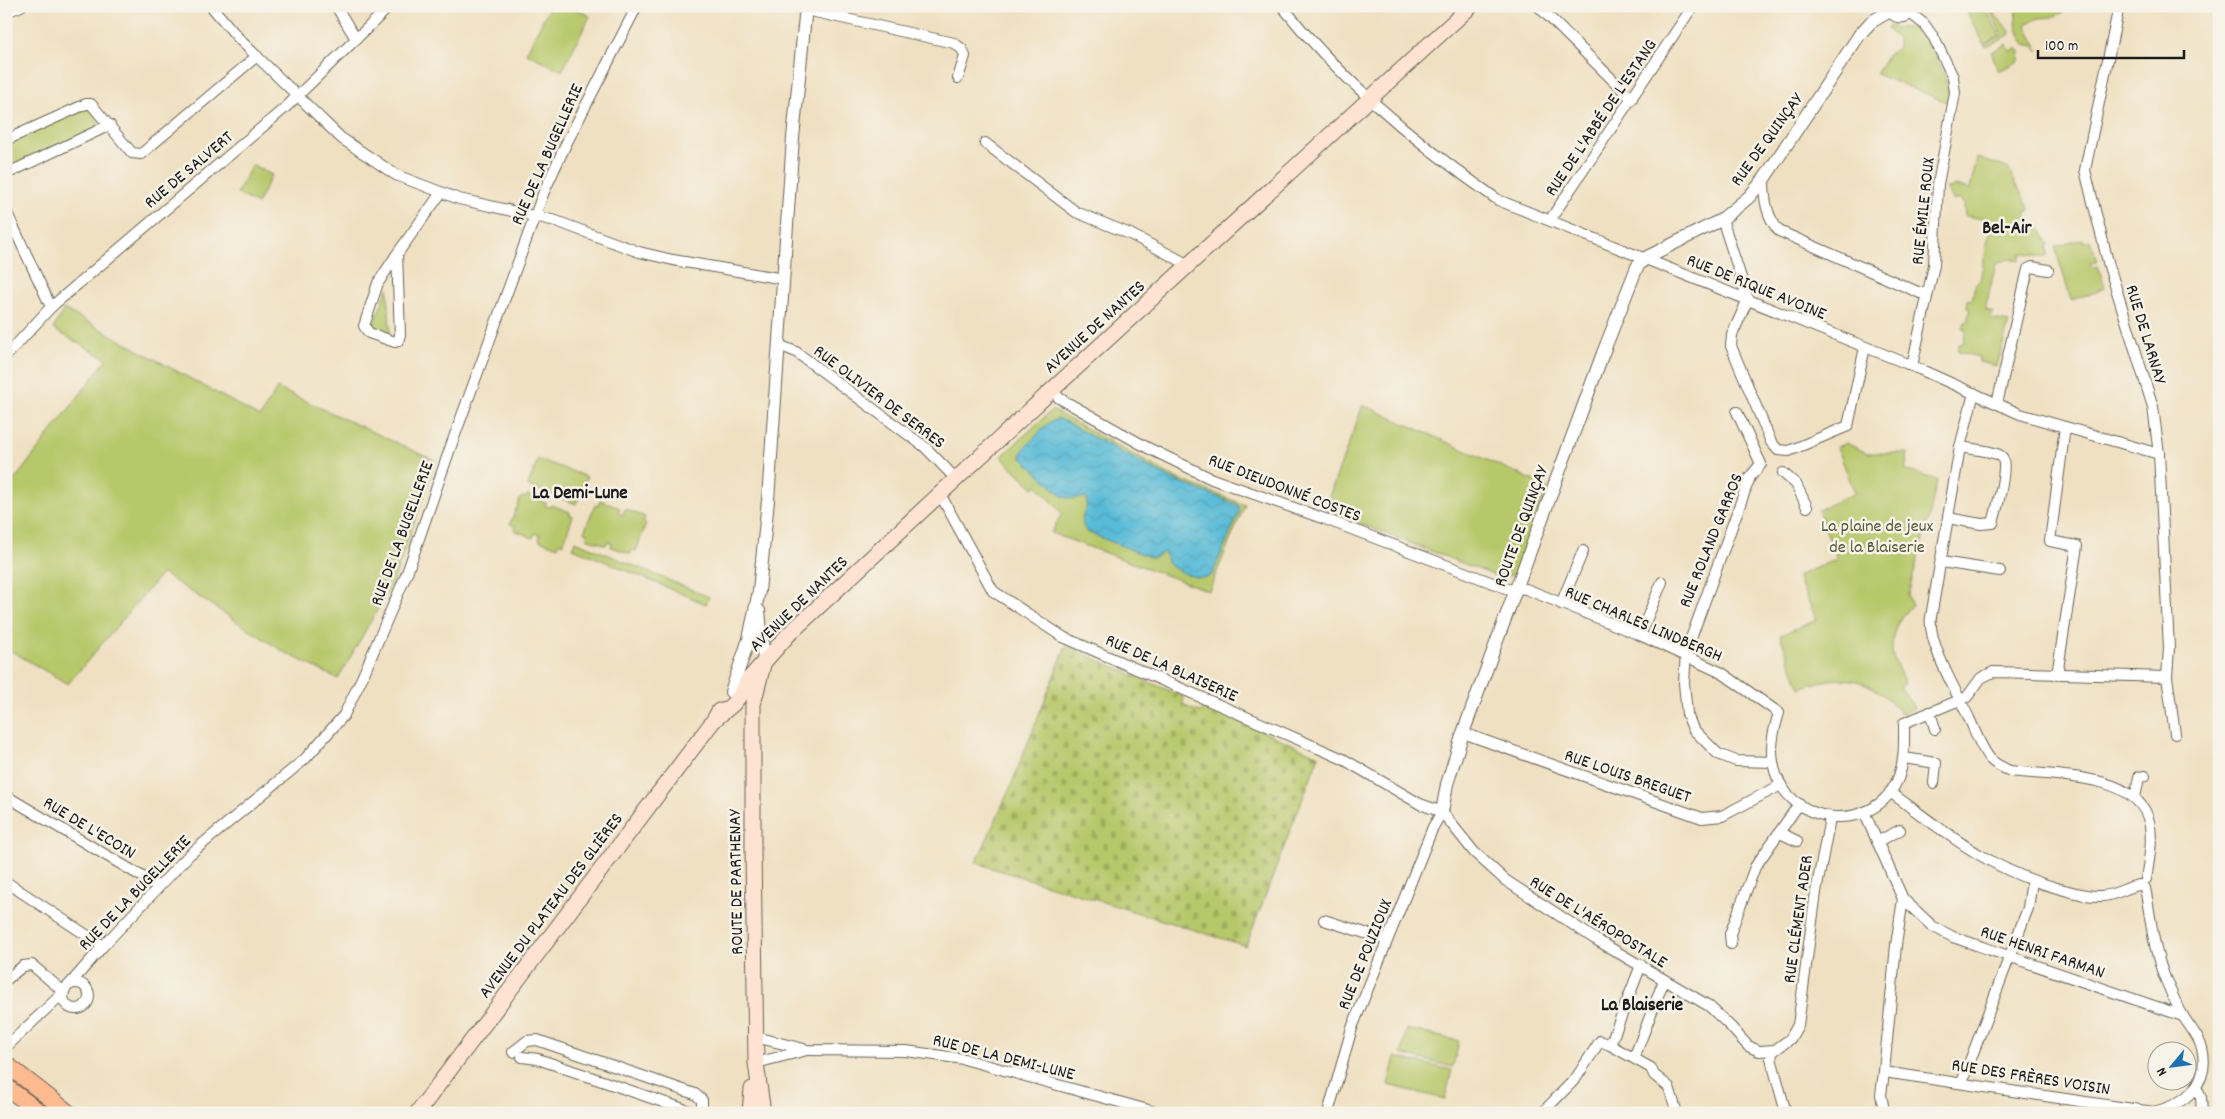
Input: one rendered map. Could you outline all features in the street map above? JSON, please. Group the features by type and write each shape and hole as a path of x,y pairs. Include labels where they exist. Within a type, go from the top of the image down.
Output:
{"main road":[{"name":"AVENUE DE NANTES","path":"748,680 802,622 1471,6"},
{"name":"ROUTE DE PARTHENAY","path":"753,700 764,661"},
{"name":"ROUTE DE PARTHENAY","path":"748,680 753,700 756,1063 763,1113"},
{"name":"AVENUE DU PLATEAU DES GLIÈRES","path":"714,720 723,701 730,692 748,680"},
{"name":"AVENUE DU PLATEAU DES GLIÈRES","path":"417,1113 714,720 742,693 748,680"},
{"name":"ROUTE DE PARTHENAY","path":"750,1113 756,1063"},
{"path":"6,1064 70,1113"},
{"path":"6,1086 41,1113"}],"street":[{"path":"6,12 20,6"},
{"path":"211,6 256,56 341,138 396,175 459,199 556,221 639,252 673,260 784,279"},
{"path":"336,6 356,39"},
{"name":"RUE DE SALVERT","path":"8,349 51,307 298,95 390,6"},
{"name":"RUE DE LA BUGELLERIE","path":"6,1046 46,1008 66,993 103,946 189,855 306,759 344,714 362,678 407,573 452,443 535,216 566,144 637,6"},
{"name":"RUE DE RIQUE AVOINE","path":"1282,6 1298,27 1359,90 1371,98 1439,159 1498,200 1912,366 2020,414 2159,454"},
{"path":"1538,6 1632,99"},
{"name":"RUE DE L'ABBÉ DE L'ESTANG","path":"1550,220 1694,6"},
{"name":"RUE DE LARNAY","path":"2119,6 2085,170 2109,266 2152,407 2159,454 2170,648 2167,677 2175,734"},
{"path":"730,692 749,640 759,591 784,279 793,138 806,8 954,43 962,49 965,56 958,78"},
{"path":"1889,9 1898,17 1904,17 1912,10"},
{"name":"RUE DE QUINÇAY","path":"1645,258 1722,219 1749,196 1764,179 1860,34 1870,22 1889,9"},
{"name":"RUE ÉMILE ROUX","path":"1912,10 1929,29 1943,55 1955,86 1954,107 1940,175 1934,265 1912,366"},
{"path":"6,140 86,104 91,104 132,153 141,154 256,56"},
{"path":"6,174 110,125"},
{"path":"985,144 1076,212 1130,234 1190,265"},
{"path":"1764,179 1767,213 1779,231 1920,293 1927,293"},
{"path":"397,254 400,335 396,342 369,332 364,326 378,283 397,254 441,193"},
{"path":"6,211 51,307"},
{"path":"1722,219 1748,299 1732,333 1731,344 1771,442 1778,450 1789,450 1848,426 1865,347"},
{"name":"ROUTE DE QUINÇAY","path":"1442,812 1447,784 1463,733 1516,588 1603,353 1637,267 1645,258"},
{"path":"1997,404 2028,269 2032,266 2048,270"},
{"name":"RUE OLIVIER DE SERRES","path":"779,345 796,352 926,446 956,479"},
{"name":"RUE DIEUDONNÉ COSTES","path":"1052,390 1059,398 1148,448 1212,479 1325,519 1506,589 1516,588"},
{"path":"1974,393 1960,448 1941,562 2000,571"},
{"name":"RUE ROLAND GARROS","path":"1684,656 1750,477 1761,464 1736,412"},
{"path":"2057,675 2077,546 2050,541 2065,427"},
{"path":"1948,518 1981,524 1993,523 2004,476 2006,462 2003,457 1998,454 1960,448"},
{"path":"1783,473 1796,484 1807,507"},
{"name":"RUE DE LA BLAISERIE","path":"940,494 993,591 1063,637 1343,759 1420,804 1442,812"},
{"path":"1561,604 1583,551"},
{"name":"RUE DES FRÈRES VOISIN","path":"1941,562 1929,626 1960,700 1990,759 1997,765 2010,771 2100,780 2117,786 2135,798 2148,817 2150,853 2143,884 2152,937 2164,976 2183,1016 2202,1047 2204,1065 2198,1082"},
{"path":"1640,635 1662,582"},
{"name":"RUE CHARLES LINDBERGH","path":"1516,588 1640,635 1722,673 1779,713 1773,734 1772,762"},
{"path":"759,591 764,661"},
{"path":"748,680 749,640"},
{"path":"1684,656 1687,714 1693,729 1718,754 1736,761 1772,762 1781,785 1792,798 1812,812 1830,818 1848,817 1864,812 1890,792 1898,777 1904,758 1904,723 1967,697 1982,678 1993,672 2167,677"},
{"path":"1930,712 1935,730"},
{"name":"RUE LOUIS BREGUET","path":"1463,733 1702,818 1722,816 1781,785"},
{"path":"1904,758 1936,764 1934,783"},
{"path":"2135,798 2139,777 2145,776"},
{"path":"1890,792 1971,851 2032,881 2079,894 2104,896 2143,884"},
{"name":"RUE DE L'ECOIN","path":"6,796 158,886"},
{"path":"1731,944 1730,934 1754,867 1799,804"},
{"name":"RUE DE POUZIOUX","path":"1328,1113 1352,1028 1433,827 1442,812"},
{"name":"RUE DE L'AÉROPOSTALE","path":"1442,812 1474,852 1505,880 1587,934 1709,1006 1748,1046 1759,1051 1773,1051"},
{"path":"1864,812 1902,899 1881,1095 1883,1105"},
{"name":"RUE CLÉMENT ADER","path":"1773,1051 1790,1040 1798,1025 1816,892 1830,818"},
{"path":"1877,842 1900,830"},
{"path":"1780,833 1797,841"},
{"path":"1962,1082 2028,908 2032,881"},
{"path":"6,882 103,946"},
{"name":"RUE HENRI FARMAN","path":"1902,899 1932,926 1953,937 2010,957 2019,958 2183,1016"},
{"path":"1324,920 1387,940"},
{"path":"85,988 90,963"},
{"path":"6,980 23,966 32,965 66,993 73,1009 84,1006 89,995 85,988 78,984 66,993"},
{"path":"1610,1045 1641,965"},
{"path":"1634,1058 1664,980"},
{"name":"RUE DE LA DEMI-LUNE","path":"756,1037 808,1050 906,1050 978,1062 1159,1113"},
{"path":"513,1052 527,1042 537,1040 695,1094 702,1100 702,1113"},
{"path":"1542,1113 1576,1078 1600,1041 1651,1068 1654,1075 1669,1087 1677,1113"},
{"name":"RUE DE LA DEMI-LUNE","path":"756,1063 808,1050"},
{"path":"1773,1051 1771,1058 1786,1113"},
{"path":"522,1057 538,1059 695,1113"},
{"name":"RUE DES FRÈRES VOISIN","path":"1884,1072 1962,1082 2152,1112 2178,1104 2191,1092"},
{"path":"2198,1091 2201,1098 2202,1113"}],"green space":[{"path":"550,6 570,6 590,16 562,71 526,53"},
{"path":"1976,6 1984,6 2000,36 1984,44 1967,12"},
{"path":"2018,6 2067,6 2069,9 2053,17 2039,18 2026,24 2039,51 2033,46 2025,44 2020,35 2016,21"},
{"path":"1988,7 2010,31 2009,35 1986,47 1984,45 2002,35"},
{"path":"1889,26 1916,29 1928,41 1944,74 1949,103 1876,74 1888,55 1898,48 1898,39 1887,29"},
{"path":"2007,44 2010,51 2020,50 2019,61 1999,71 1991,52"},
{"path":"90,106 100,126 6,171 6,143"},
{"path":"1977,158 2008,168 2030,210 2025,213 2033,227 2038,224 2049,245 2047,246 2048,255 2042,257 2021,253 2019,261 2008,259 1996,264 1985,310 1993,312 1991,319 2009,322 1997,366 1979,362 1979,357 1958,352 1959,344 1963,344 1966,330 1962,329 1964,322 1967,322 1970,308 1967,307 1968,299 1972,300 1975,285 1980,280 1990,229 1982,227 1984,219 1965,216 1964,204 1959,199 1954,201 1946,188 1958,186 1970,189"},
{"path":"252,165 272,175 257,204 237,193"},
{"path":"2083,239 2084,242 2090,240 2097,261 2090,263 2092,267 2098,266 2105,287 2099,289 2099,291 2071,300 2055,247"},
{"path":"388,288 390,331 389,333 373,326"},
{"path":"64,309 260,417 277,388 436,461 392,584 338,679 284,652 162,573 68,684 6,648 6,491 107,359 53,329"},
{"path":"1363,405 1548,487 1514,574 1501,578 1324,510"},
{"path":"1052,410 1176,478 1245,505 1209,591 1051,533 1062,513 1037,485 1034,488 1001,457"},
{"name":"La plaine de jeux de la Blaiserie","path":"1846,443 1867,453 1908,453 1905,470 1937,480 1908,595 1912,606 1903,614 1893,638 1892,651 1895,663 1905,684 1900,686 1914,708 1902,714 1879,692 1868,685 1856,681 1844,679 1830,680 1800,688 1780,635 1817,620 1797,576 1837,559 1818,510 1855,493 1837,447"},
{"path":"538,459 587,477 576,504 528,486"},
{"path":"527,495 546,503 545,506 550,507 551,505 570,512 569,514 573,516 563,544 559,542 558,547 539,540 540,535 535,533 533,538 514,530 515,526 510,524 521,497 525,498"},
{"path":"600,500 620,508 618,513 623,515 625,509 645,517 643,522 646,524 636,551 632,550 631,554 611,547 612,543 608,541 606,545 586,538 588,534 584,532 595,505 598,506"},
{"path":"575,541 709,597 706,604 573,548"},
{"path":"1066,646 1184,697 1183,704 1191,709 1201,712 1205,706 1319,756 1246,946 976,863 1010,788"},
{"path":"1407,1029 1459,1041 1453,1067 1401,1054"},
{"path":"1395,1057 1452,1070 1445,1099 1388,1085"}],"water":[{"path":"1058,418 1172,479 1238,505 1240,510 1212,575 1201,578 1189,575 1167,563 1165,552 1152,558 1087,532 1082,522 1087,506 1086,497 1074,499 1063,497 1021,457 1022,451 1048,423"}],"district":[{"name":"Bel-Air","path":"2007,226"},
{"name":"La Demi-Lune","path":"580,491"},
{"name":"La Blaiserie","path":"1642,1003"}]}
